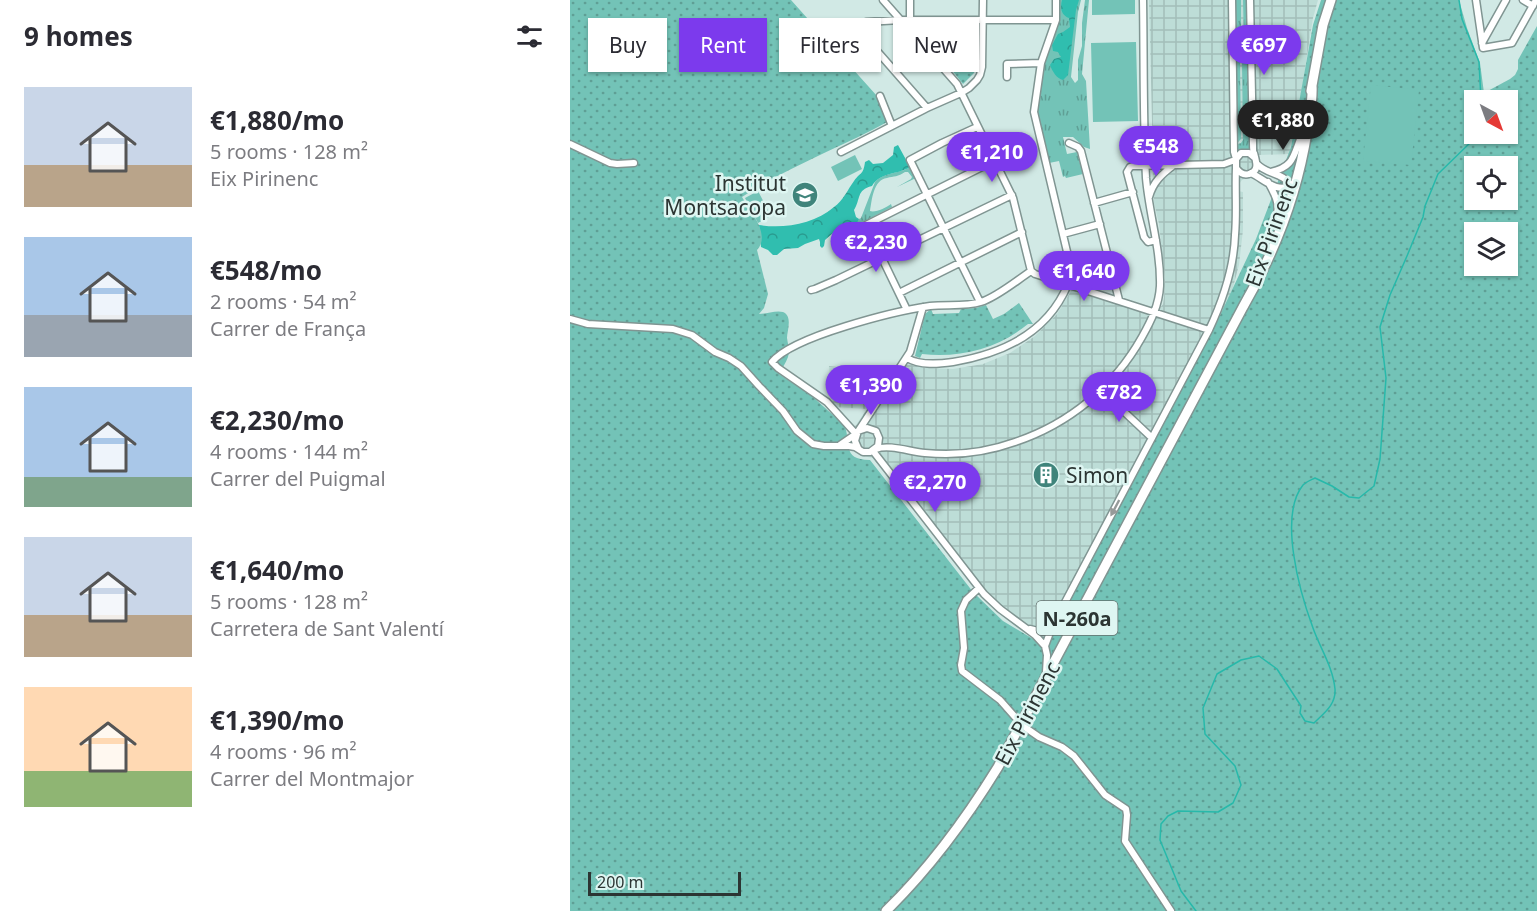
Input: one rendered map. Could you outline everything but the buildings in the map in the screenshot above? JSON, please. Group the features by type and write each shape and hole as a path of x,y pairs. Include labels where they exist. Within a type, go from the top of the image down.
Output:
{"main road":[{"name":"Eix Pirinenc","path":"1243,307 1291,185 1323,25 1331,0"},
{"name":"Eix Pirinenc","path":"886,911 936,856 969,813 999,767 1257,282 1274,248 1291,202 1302,162 1312,86"}],"street":[{"path":"883,0 899,18"},
{"path":"910,0 910,18"},
{"path":"841,152 961,93 977,80 982,63 983,0"},
{"path":"907,358 922,363 943,363 995,352 1035,329 1046,319 1071,285 1073,277 1034,116 1041,63 1056,20 1056,0"},
{"path":"570,319 588,324 673,329 692,335 715,352 741,366 783,411 797,431 807,441 818,446 840,445 866,452 884,447 946,454 981,451 1028,438 1061,422 1091,400 1120,371 1145,333 1158,302 1159,266 1146,165 1143,0"},
{"path":"1045,646 1218,311 1231,265 1236,234 1232,0"},
{"path":"1235,187 1241,179 1254,171 1256,161 1253,143 1250,0"},
{"path":"1476,0 1483,46"},
{"path":"1483,46 1506,0"},
{"path":"1483,46 1512,43 1535,3 1523,0"},
{"path":"893,20 866,22 870,43 893,69"},
{"path":"979,21 1056,20"},
{"path":"1007,76 1007,64 1041,63"},
{"path":"895,72 927,108"},
{"path":"947,72 957,84 1012,195 1031,271 1209,330"},
{"path":"880,96 892,126"},
{"path":"1274,248 1273,243 1294,181 1308,124"},
{"path":"977,128 910,160 980,302"},
{"path":"1271,172 1286,167 1293,160 1301,137"},
{"path":"1069,143 1080,149 1119,300"},
{"path":"570,144 610,163 634,163"},
{"path":"1236,164 1241,153 1249,153 1260,167 1286,178 1291,185"},
{"path":"907,310 866,225 994,161"},
{"path":"1156,240 1148,242 1145,239 1128,170 1133,166 1146,165 1236,164"},
{"path":"1236,164 1241,173 1268,182 1276,188 1282,189 1291,185"},
{"path":"1149,202 1150,195 1160,176 1174,165"},
{"path":"1268,182 1279,206 1276,226"},
{"path":"1094,202 1133,192"},
{"path":"811,290 1012,195"},
{"path":"1063,234 1100,224"},
{"path":"899,293 1022,232"},
{"path":"857,433 827,402 772,362 795,346 857,323 933,305 980,302 1031,271"},
{"path":"858,448 855,441 857,433 907,358 913,345 923,307"},
{"path":"1101,390 1152,438"},
{"path":"872,411 869,422 879,438 895,449"},
{"path":"840,445 864,428 874,429"},
{"path":"874,450 879,444 879,438"},
{"path":"874,450 979,588 1000,609 1045,646 1047,667 1042,685"},
{"path":"979,588 966,600 962,611 964,648 962,671 1000,700 1015,717"},
{"path":"1024,627 1038,632 1045,630 1059,615"},
{"path":"1026,728 1074,756 1106,795 1126,809 1125,841 1171,911"}],"shaded area":[{"path":"1149,0 1318,0 1289,154 1259,155 1257,180 1248,177 1239,184 1238,191 1243,192 1243,230 1239,265 1232,291 1200,365 1195,363 1048,642 1034,637 999,612 957,565 873,458 862,456 849,447 847,438 867,409 833,407 829,366 899,374 907,364 926,368 953,369 983,364 1010,353 1035,336 1057,314 1074,286 1157,311 1160,308 1163,304 1165,278 1159,224 1154,203"}],"green space":[{"path":"570,0 791,0 807,18 779,18 779,72 856,72 877,96 889,121 778,176 742,197 758,224 762,237 757,250 768,294 764,308 759,314 783,312 788,317 789,354 779,374 813,397 844,425 849,448 854,457 870,460 973,592 1003,621 1045,646 1215,326 1256,239 1291,147 1313,25 1321,0 1459,0 1480,63 1484,90 1464,90 1464,144 1518,144 1518,90 1490,90 1515,75 1518,60 1537,26 1537,911 570,911"},
{"path":"1059,0 1081,0 1071,77 1075,83 1078,80 1085,0 1089,0 1082,74 1086,81 1090,149 1084,147 1073,137 1063,137 1067,154 1077,152 1083,174 1066,178 1063,177 1059,161 1049,163 1037,113 1044,65 1058,21"},
{"path":"1062,0 1079,0 1068,75 1063,80 1055,74 1050,65 1054,59 1061,57 1058,52 1053,51 1052,45 1058,34 1070,27 1069,18 1062,11"},
{"path":"1092,0 1135,0 1135,14 1092,15"},
{"path":"1235,0 1241,0 1241,139 1238,142"},
{"path":"1243,0 1247,0 1250,150 1238,152 1238,144 1243,140"},
{"path":"1136,42 1138,121 1093,122 1091,43"},
{"path":"953,72 974,72 974,73 963,84"},
{"path":"1371,85 1419,90 1411,165 1363,161"},
{"path":"898,145 910,167 879,178 872,186 861,192 854,210 859,219 855,226 860,236 858,241 847,235 833,233 825,240 822,248 819,239 798,248 784,249 777,255 761,247 759,225 788,226 817,218 826,213 843,198 862,172 865,162 869,160 873,164 883,163 893,155 894,147"},
{"path":"855,155 862,169 838,181 831,167"},
{"path":"910,167 916,178 897,187 911,179 908,172 905,172 882,180 876,186 870,211 880,210 891,204 892,207 855,226 857,220 861,218 875,182 883,176"},
{"path":"758,191 771,216 758,223 745,198"},
{"path":"1019,303 1033,324 1028,324 1004,340 965,353 922,354 920,358 915,356 925,314 931,309 933,314 959,313 961,309 986,305 993,319"}],"waterway":[{"path":"1459,0 1462,19 1479,62 1480,90"},
{"path":"1196,911 1181,891 1160,840 1161,824 1168,816 1178,811 1218,812 1233,803 1241,785 1235,766 1205,734 1203,708 1217,674 1241,660 1259,656 1277,669 1301,706 1300,713 1305,721 1314,723 1334,700 1335,689 1332,673 1302,595 1294,555 1292,516 1296,499 1303,485 1315,478 1349,497 1359,498 1374,486 1380,459 1386,378 1380,327 1390,295 1423,217 1438,174 1469,144"}],"place":[{"name":"Institut Montsacopa","path":"805,195"},
{"name":"Simon","path":"1046,475"}]}
